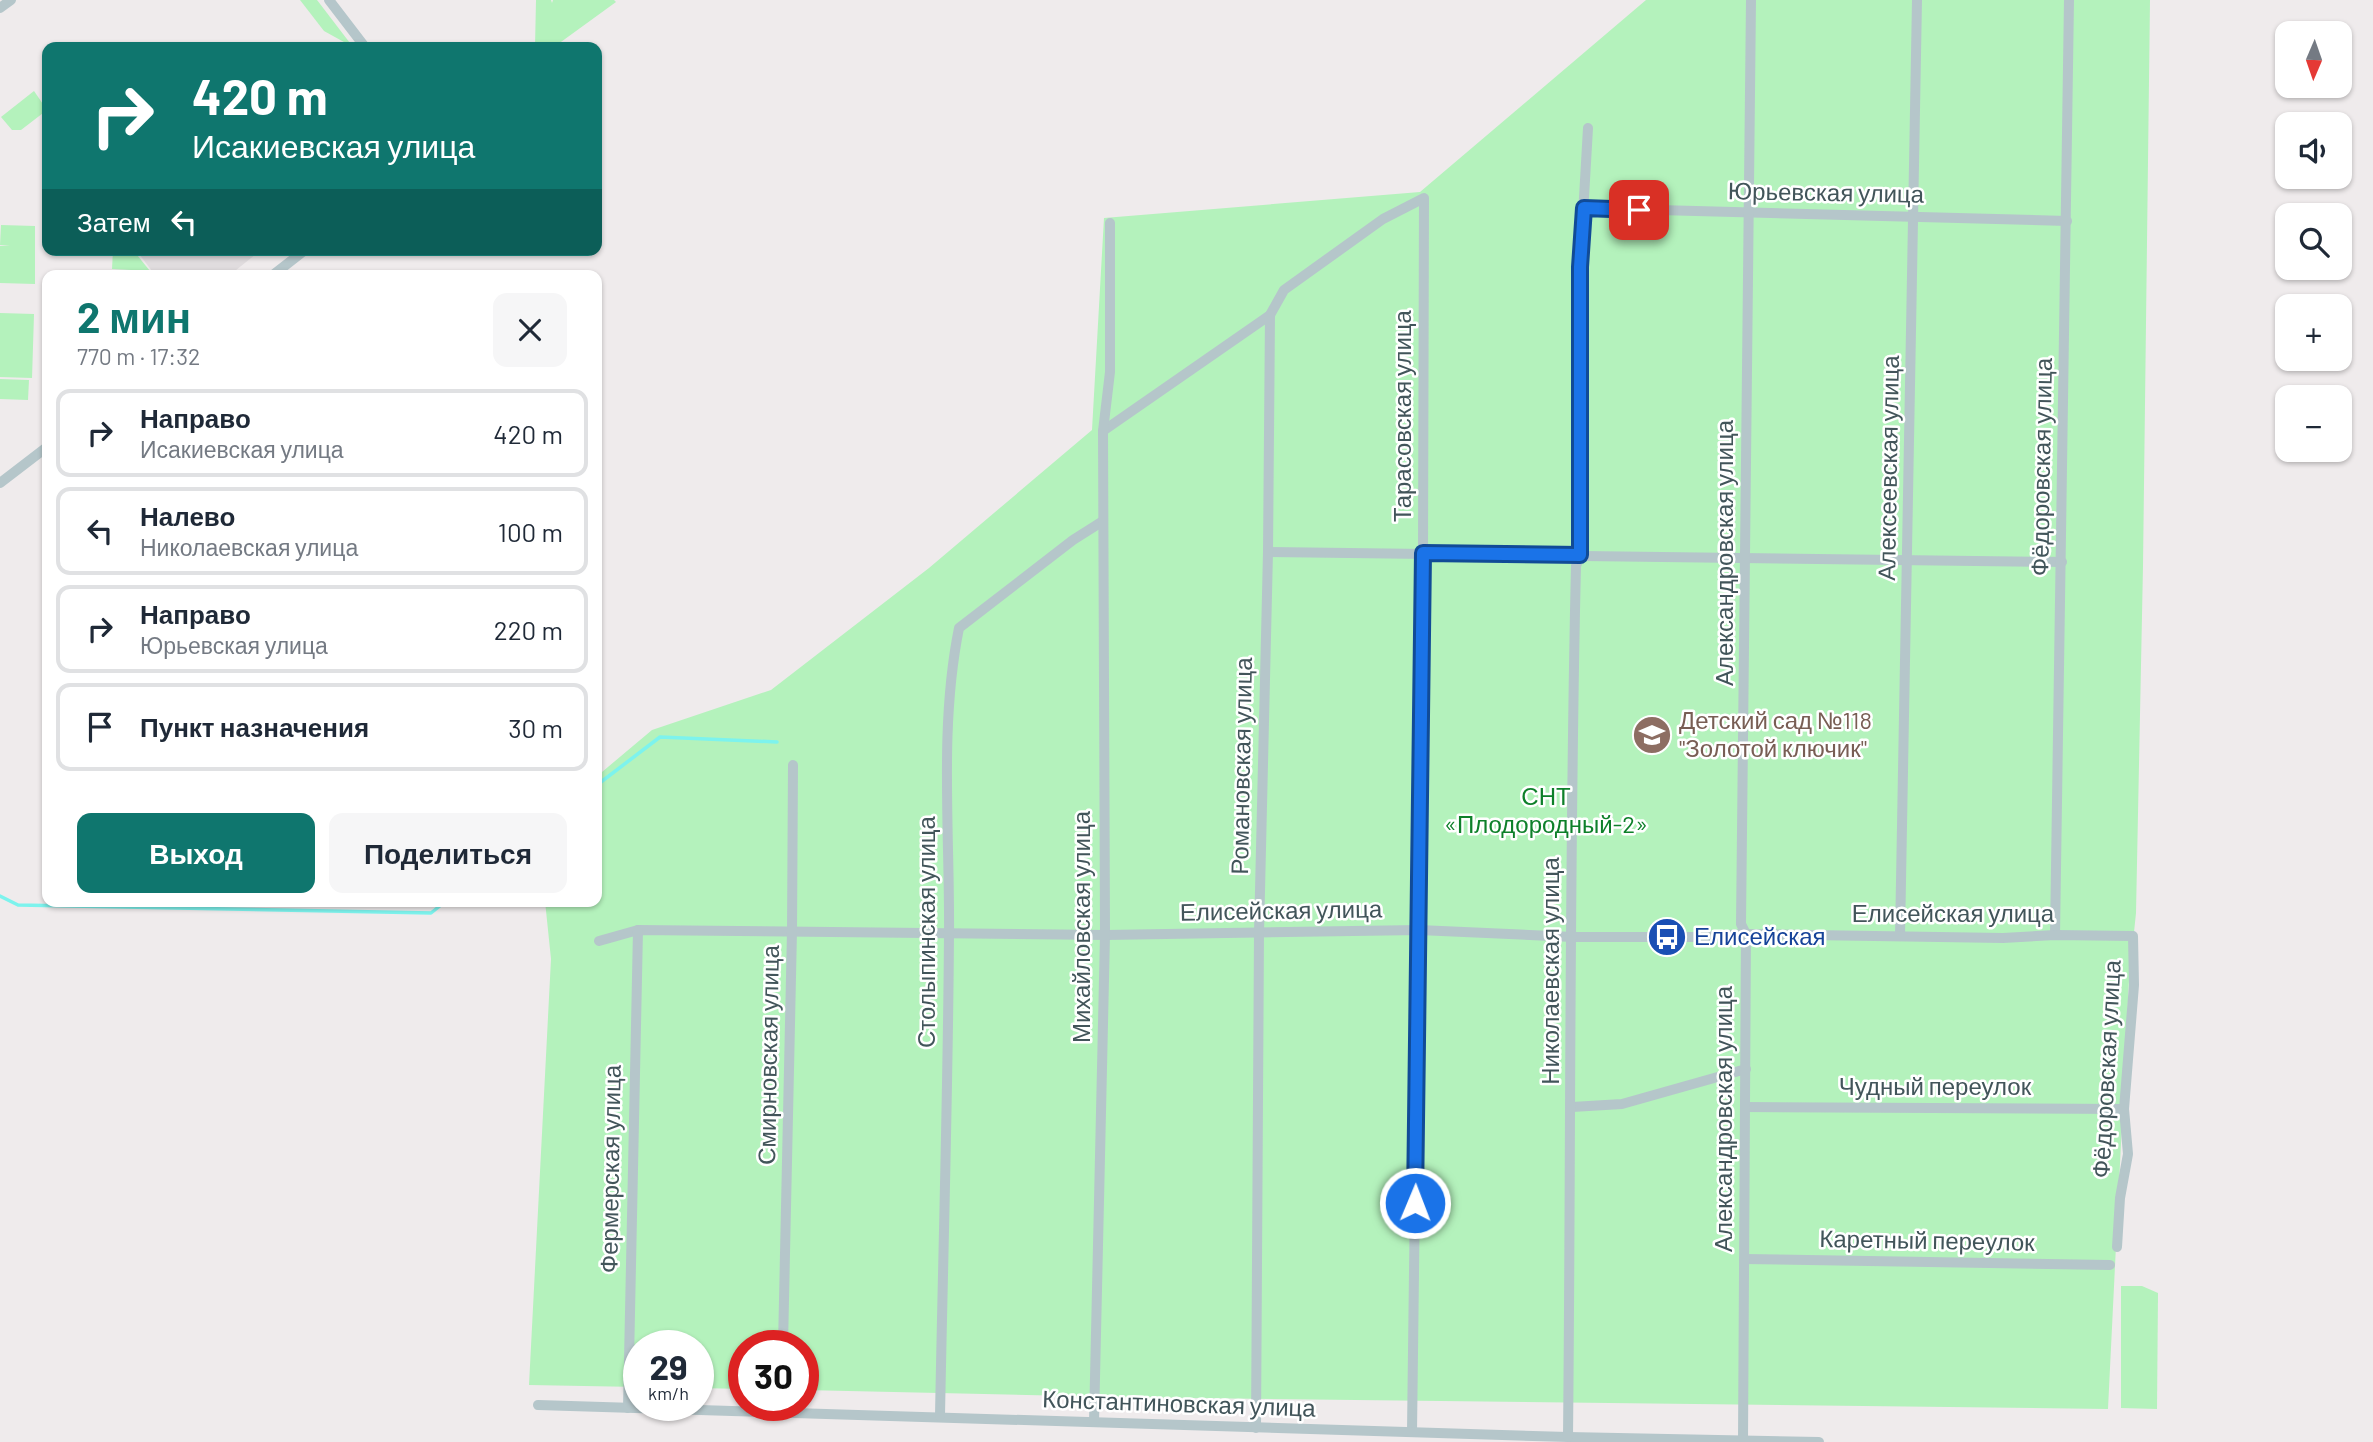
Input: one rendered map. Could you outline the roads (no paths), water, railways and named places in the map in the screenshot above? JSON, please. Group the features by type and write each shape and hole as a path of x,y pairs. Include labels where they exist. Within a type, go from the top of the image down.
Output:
{"street":[{"path":"0,8 11,0"},
{"path":"329,0 361,42"},
{"name":"Александровская улица","path":"1743,1441 1746,934 1741,924 1751,0"},
{"name":"Алексеевская улица","path":"1900,936 1909,561 1917,0"},
{"name":"Фёдоровская улица","path":"2055,935 2069,0"},
{"name":"Николаевская улица","path":"1569,1437 1572,1107 1569,968 1573,937 1570,801 1576,566 1580,555 1580,267 1588,128"},
{"name":"Тарасовская улица","path":"1270,315 1284,290 1384,219 1424,198 1423,553 1412,1432"},
{"name":"Юрьевская улица","path":"1584,208 2067,221"},
{"path":"1103,431 1110,372 1110,223"},
{"path":"279,270 297,256"},
{"path":"1103,431 1270,315"},
{"name":"Романовская улица","path":"1256,1427 1259,933 1268,552 1270,315"},
{"name":"Михайловская улица","path":"1094,1422 1105,935 1103,431"},
{"path":"0,482 42,451"},
{"name":"Столыпинская улица","path":"940,1416 952,662 959,628 1073,540 1103,522"},
{"path":"1268,552 2062,562"},
{"name":"Смирновская улица","path":"783,1330 793,765"},
{"name":"Елисейская улица","path":"599,941 638,930 1105,935 1419,930 1573,937 1746,934 2003,938 2055,935 2133,936"},
{"name":"Фермерская улица","path":"630,1330 638,930"},
{"name":"Фёдоровская улица","path":"2116,1247 2120,1198 2128,1154 2124,1109 2134,985 2133,936"},
{"path":"1572,1107 1622,1104 1746,1069"},
{"name":"Чудный переулок","path":"1745,1107 2124,1109"},
{"name":"Каретный переулок","path":"1744,1259 2110,1265"},
{"name":"Константиновская улица","path":"538,1405 623,1408"},
{"name":"Константиновская улица","path":"819,1410 1094,1422 1819,1442"}],"waterway":[{"path":"602,781 660,737 777,742"},
{"path":"0,896 18,905 42,905"},
{"path":"121,907 431,913 438,907"}],"place":[{"name":"Детский сад №118 \"Золотой ключик\"","path":"1652,735"},
{"name":"Елисейская","path":"1667,937"}],"park label":[{"name":"СНТ «Плодородный-2»","path":"1546,811"}]}
